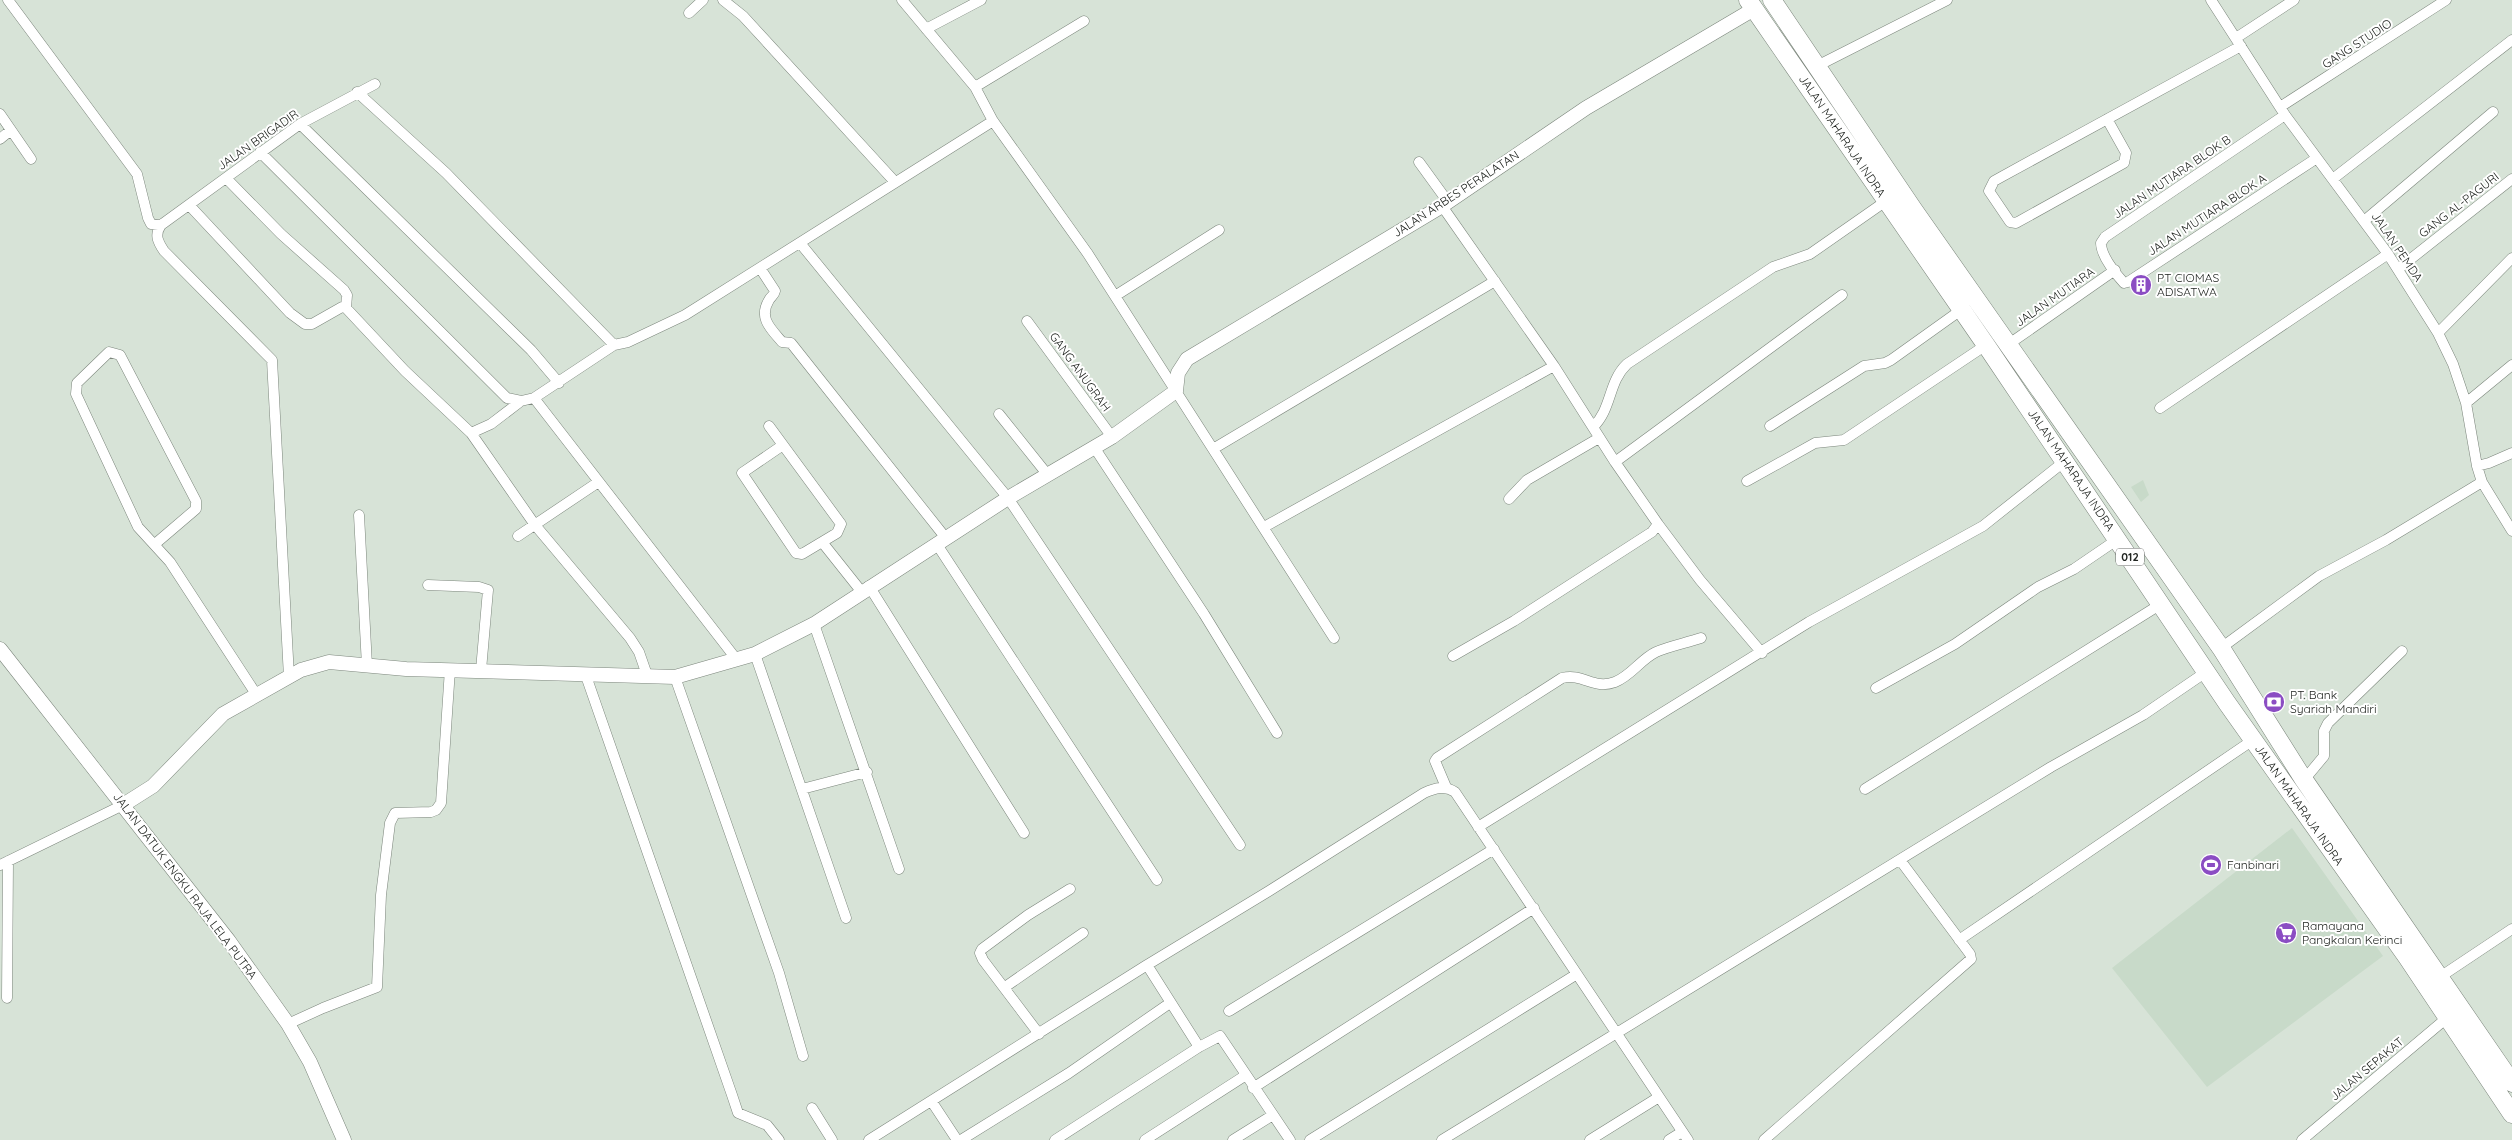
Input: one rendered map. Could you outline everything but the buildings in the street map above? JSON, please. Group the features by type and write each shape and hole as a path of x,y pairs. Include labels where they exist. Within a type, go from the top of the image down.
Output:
{"highway":[{"name":"JALAN MAHARAJA INDRA","path":"1772,0 1913,209 2221,648 2304,780 2440,977 2512,1114"},
{"name":"JALAN MAHARAJA INDRA","path":"1751,4 1986,345 2206,672 2448,1017 2512,1083"},
{"path":"1818,101 1834,92"}],"street":[{"path":"8,0 137,174 151,224 161,225 157,231 157,237 164,251 272,360 288,677"},
{"path":"689,13 703,0"},
{"path":"723,0 743,16 895,182"},
{"path":"902,0 975,87 993,121 1088,254 1334,638"},
{"path":"926,30 981,0"},
{"path":"1817,66 1947,0"},
{"name":"JALAN PEMDA","path":"2211,0 2283,111 2388,254 2438,333 2453,364 2466,402 2477,466 2482,482 2512,531"},
{"path":"2107,119 2126,153 2124,163 2016,223 2010,222 1989,191 1994,181 2107,119 2238,42 2294,0"},
{"name":"GANG STUDIO","path":"2283,111 2446,0"},
{"name":"JALAN ARBES PERALATAN","path":"1176,391 1178,373 1187,359 1445,204 1586,108 1751,4"},
{"path":"975,87 1084,21"},
{"path":"2334,178 2512,40"},
{"name":"JALAN BRIGADIR","path":"161,225 300,124 375,84"},
{"path":"358,92 446,173 614,345"},
{"name":"JALAN MUTIARA BLOK B","path":"2114,270 2102,250 2101,243 2105,237 2283,111"},
{"path":"2364,221 2493,112"},
{"path":"0,114 31,159"},
{"path":"471,433 490,424 522,401 534,398 559,383 614,345 628,342 685,315 993,121"},
{"path":"300,124 531,350 559,383"},
{"path":"0,139 11,130"},
{"path":"260,152 507,398 522,401"},
{"name":"JALAN MUTIARA BLOK A","path":"2114,270 2124,283 2128,282 2317,158"},
{"path":"1419,162 1495,281 1554,366 1614,462 1700,580 1762,653"},
{"path":"226,178 281,234 344,290 347,295 346,308"},
{"name":"GANG AL-PAGURI","path":"2398,269 2512,179"},
{"path":"1593,427 1602,418 1615,378 1627,364 1773,267 1810,254 1886,201"},
{"path":"189,205 290,313 305,324 312,324 342,307 346,308 405,370 471,433 535,525 630,638 639,652 647,675"},
{"path":"1115,296 1219,230"},
{"path":"800,243 1008,498 1240,845"},
{"path":"2160,408 2388,254"},
{"path":"2438,333 2512,258"},
{"path":"760,268 775,291 768,303 764,318 766,323 782,342 791,343 941,540 1157,880"},
{"name":"JALAN MUTIARA","path":"2009,344 2114,270"},
{"path":"1213,448 1495,281"},
{"path":"1614,462 1842,295"},
{"path":"1770,426 1864,366 1892,360 1961,310"},
{"name":"GANG ANUGRAH","path":"1027,321 1112,437"},
{"path":"1747,481 1815,443 1844,440 1986,345"},
{"path":"155,544 196,508 196,501 120,355 109,352 77,383 76,394 138,527 143,535 155,544 170,562 256,694"},
{"path":"2466,402 2512,365"},
{"path":"1264,527 1554,366"},
{"path":"7,998 4,863 123,805 153,786 223,714 288,677 302,670 329,662 367,666 674,677 737,660 755,654 814,624 941,540 1047,474 1112,437 1176,391"},
{"path":"534,398 597,483 737,660"},
{"path":"998,414 1047,474"},
{"path":"769,426 783,445 841,524 837,533 802,554 796,553 742,473 783,445"},
{"path":"1509,499 1527,480 1599,438"},
{"path":"1094,447 1204,614 1278,734"},
{"path":"2477,466 2512,453"},
{"path":"1478,826 1854,595 1899,574 1983,526 2065,461"},
{"path":"2221,648 2319,576 2386,540 2482,482"},
{"path":"518,536 597,483"},
{"path":"359,515 367,666"},
{"path":"1453,656 1539,605 1652,532 1658,524"},
{"path":"1876,688 1955,644 2038,587 2074,570 2118,539"},
{"path":"822,542 865,589 1024,834"},
{"path":"428,585 479,587 488,590 481,670"},
{"path":"1865,789 2161,604"},
{"path":"814,624 867,772 899,869"},
{"path":"1669,1140 1685,1136 1455,792 1446,787 1435,761 1562,678 1581,677 1598,686 1616,682 1655,652 1701,638"},
{"name":"JALAN DATUK ENGKU RAJA LELA PUTRA","path":"0,649 229,941 288,1024 310,1062 344,1140"},
{"path":"2304,780 2324,756 2324,731 2328,723 2402,651"},
{"path":"755,654 846,918"},
{"path":"288,1024 322,1008 377,987 382,889 390,823 395,812 431,812 436,810 442,803 450,669"},
{"path":"1442,1140 2051,767 2143,715 2206,672"},
{"path":"585,673 736,1110 741,1115 767,1125 779,1140"},
{"path":"674,677 779,973 803,1056"},
{"path":"1959,940 2253,740"},
{"path":"802,789 867,772"},
{"path":"869,1140 1424,793 1446,787"},
{"path":"1229,1011 1494,849"},
{"path":"1764,1140 1970,959 1959,940 1900,860"},
{"path":"1040,1034 981,956 982,949 1028,915 1070,889"},
{"path":"1253,1088 1534,908"},
{"path":"2440,977 2512,928"},
{"path":"1004,988 1083,934"},
{"path":"1147,965 1199,1047"},
{"path":"1310,1140 1577,974"},
{"path":"961,1140 1069,1073 1170,1003"},
{"name":"JALAN SEPAKAT","path":"2302,1140 2448,1017"},
{"path":"1055,1140 1199,1047 1221,1036 1253,1088 1290,1140"},
{"path":"1146,1140 1246,1075"},
{"path":"1590,1140 1659,1097"},
{"path":"932,1102 957,1140"},
{"path":"812,1108 832,1140"},
{"path":"1233,1140 1273,1115"}],"shaded area":[{"path":"2143,480 2149,495 2141,502 2131,487"},
{"path":"2292,828 2383,956 2207,1087 2112,968"}],"place":[{"name":"PT CIOMAS ADISATWA","path":"2141,285"},
{"name":"PT. Bank Syariah Mandiri","path":"2274,702"},
{"name":"Fanbinari","path":"2211,865"},
{"name":"Ramayana Pangkalan Kerinci","path":"2286,933"}]}
